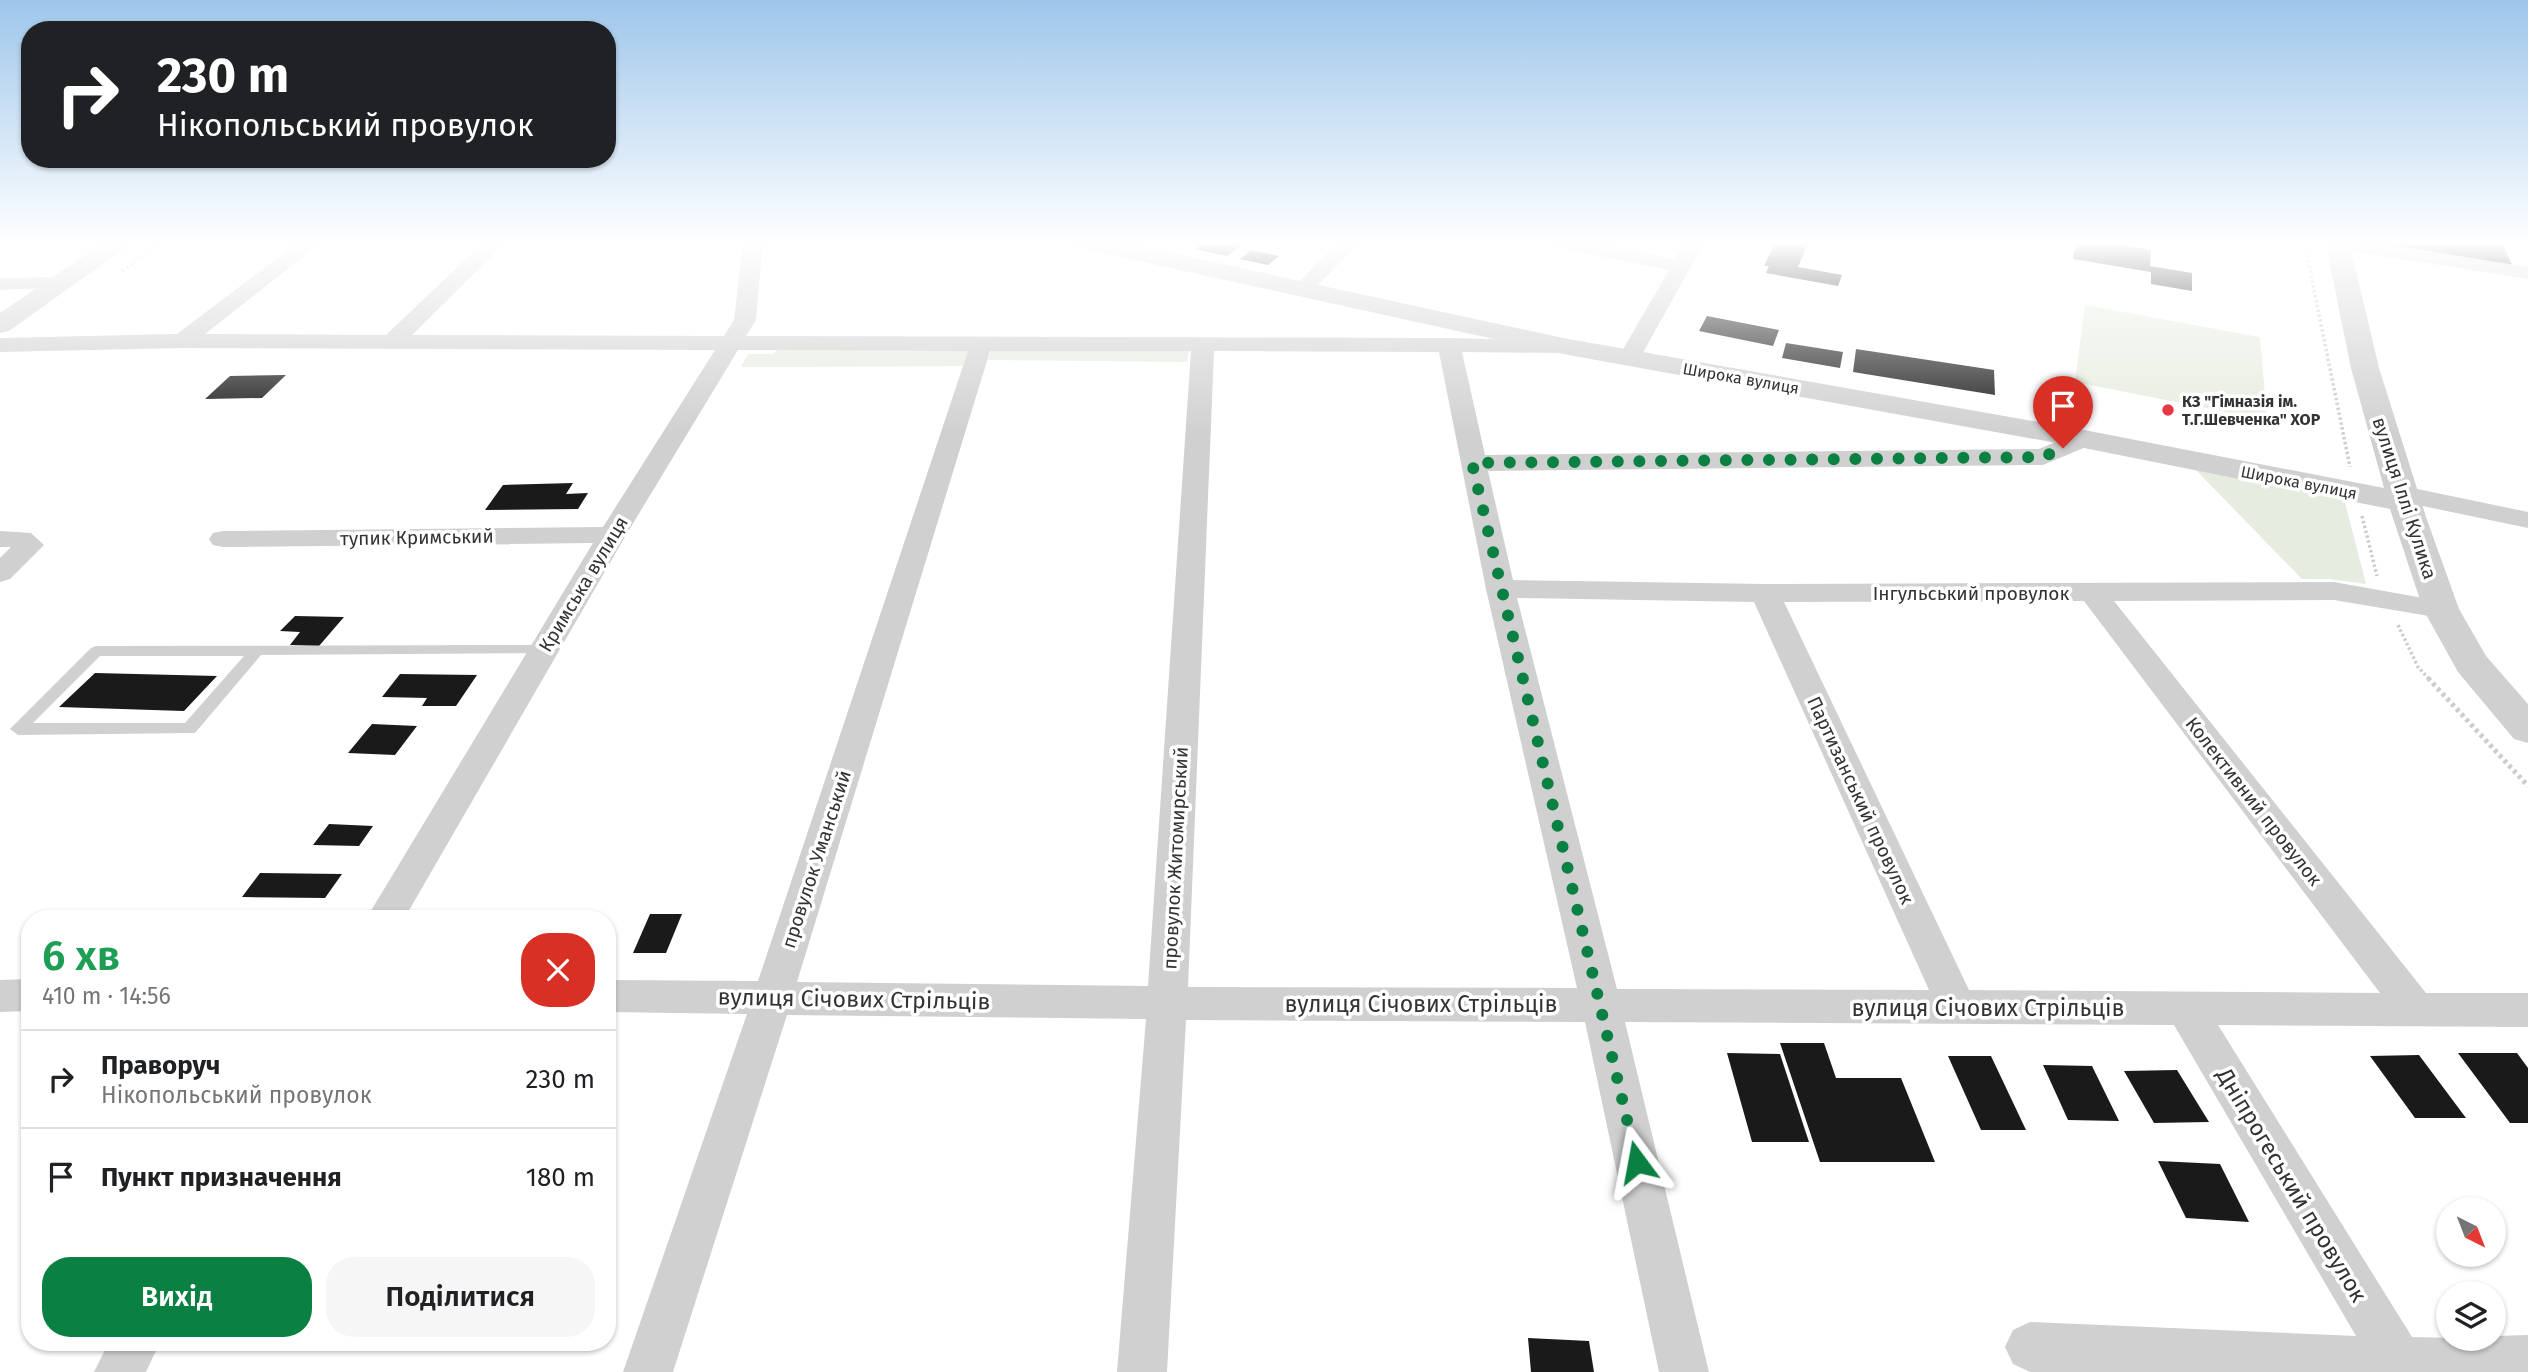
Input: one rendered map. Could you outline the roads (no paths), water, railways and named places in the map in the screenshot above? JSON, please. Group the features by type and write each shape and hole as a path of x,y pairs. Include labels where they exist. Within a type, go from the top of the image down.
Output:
{"street":[{"path":"0,325 29,305"},
{"path":"182,341 230,305"},
{"path":"393,342 431,305"},
{"name":"Кримська вулиця","path":"390,910 612,535 745,320 747,305"},
{"name":"Широка вулиця","path":"1376,305 1563,346 2084,439 2356,493 2404,498 2528,520"},
{"path":"1629,358 1659,305"},
{"name":"вулиця Іллі Кулика","path":"2351,305 2365,369 2441,609 2471,663 2528,729"},
{"path":"0,345 182,341 1563,346"},
{"name":"провулок Уманський","path":"648,1372 772,998 981,345"},
{"name":"провулок Житомирський","path":"1142,1372 1167,1003 1203,345"},
{"path":"1449,345 1500,589 1601,1005 1684,1372"},
{"path":"1472,463 2043,457 2084,439"},
{"name":"тупик Кримський","path":"223,538 612,535"},
{"path":"0,539 21,539 30,545 0,573"},
{"name":"Інгульський провулок","path":"1500,589 1765,593 2333,591 2441,609"},
{"name":"Партизанський провулок","path":"1765,593 1957,1007"},
{"name":"Колективний провулок","path":"2092,593 2415,1008"},
{"path":"0,996 21,995"},
{"name":"вулиця Січових Стрільців","path":"616,996 1167,1003 2528,1010"},
{"name":"Дніпрогеський провулок","path":"2186,1009 2402,1367"},
{"path":"2030,1347 2402,1367 2528,1360"},
{"path":"119,1372 131,1351"}],"lane":[{"path":"256,652 189,729 18,729 96,651 544,650"}],"place":[{"name":"КЗ \"Гімназія ім. Т.Г.Шевченка\" ХОР","path":"2168,410"}]}
